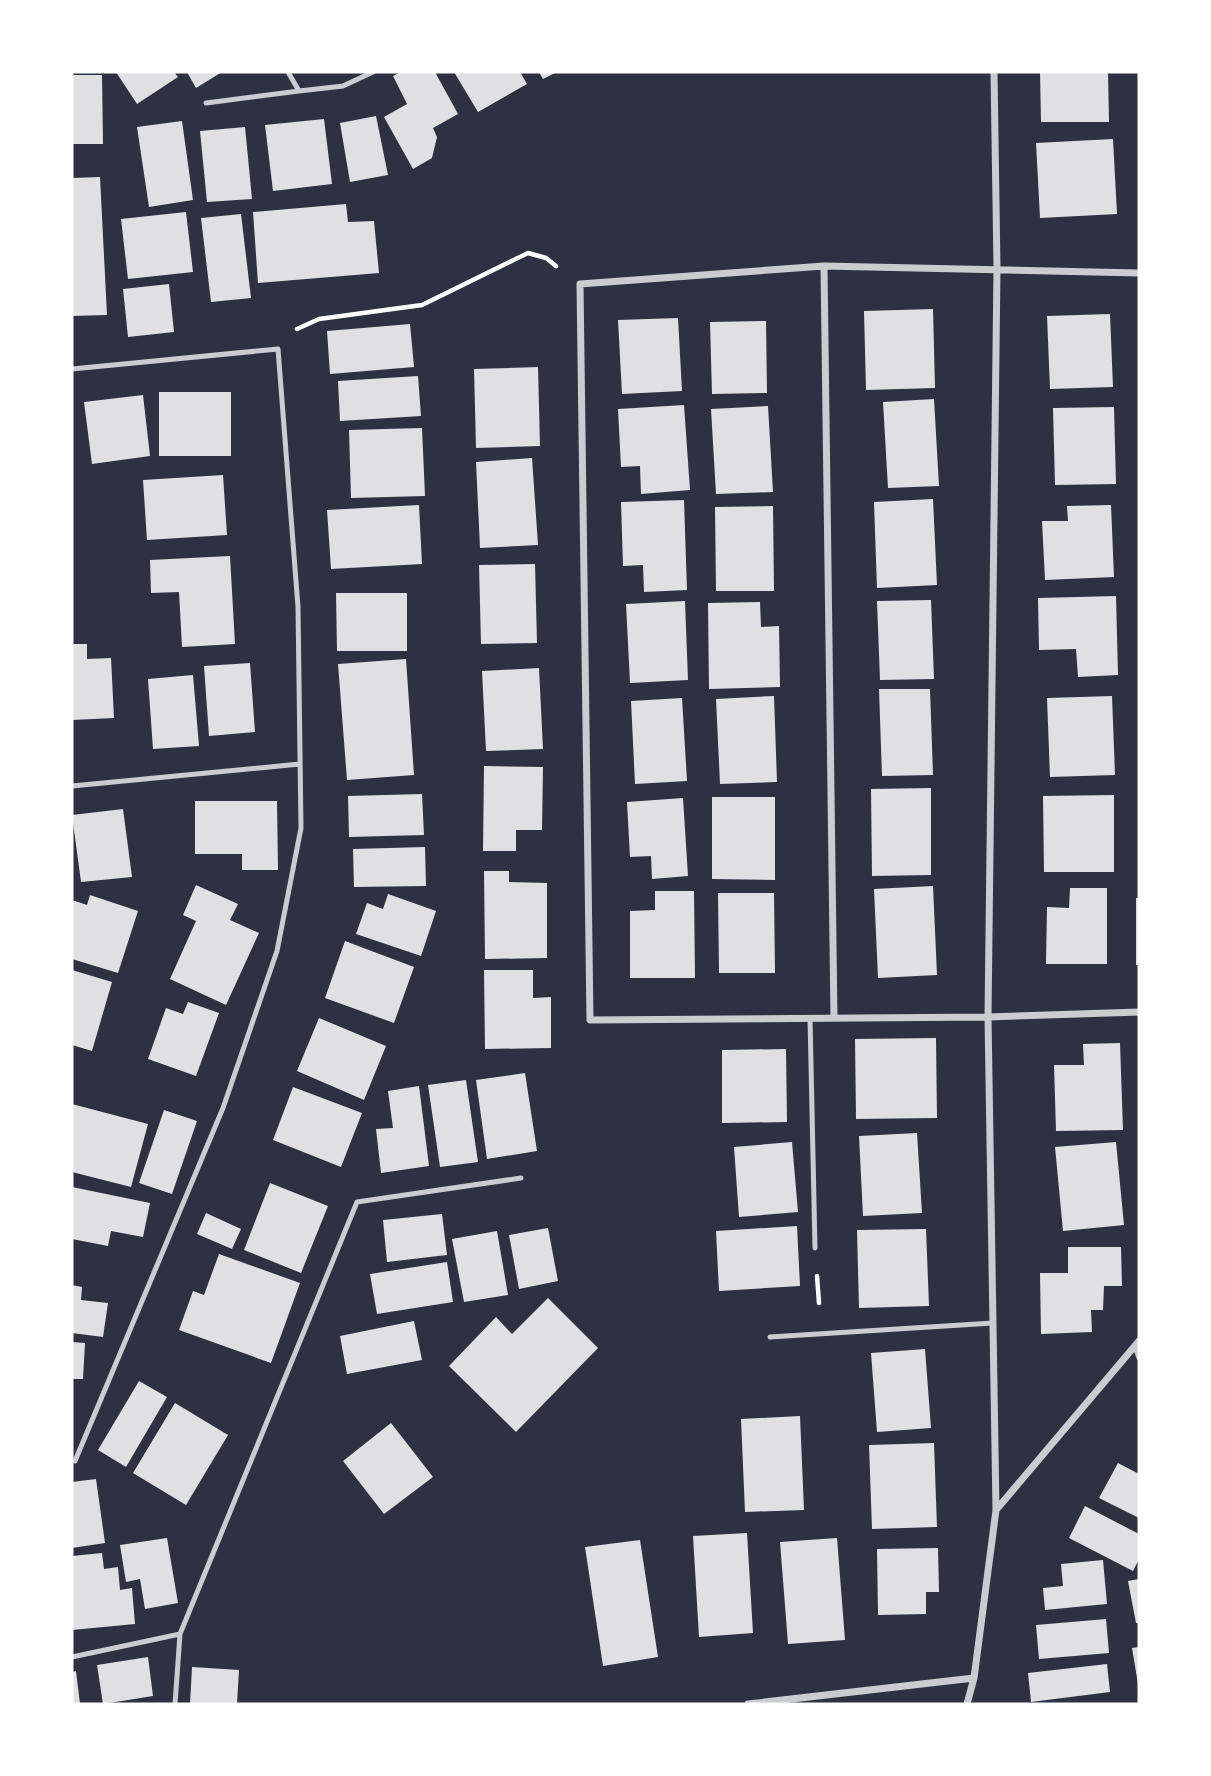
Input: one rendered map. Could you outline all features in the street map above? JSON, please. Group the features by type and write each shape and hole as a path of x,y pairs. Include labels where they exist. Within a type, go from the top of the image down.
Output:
{"street":[{"path":"967,1704 974,1678 996,1510 988,1017 997,268 994,72"},
{"path":"824,266 834,1018"},
{"path":"1139,273 824,266 580,284 590,1020 988,1017 1139,1012"},
{"path":"996,1510 1137,1344"},
{"path":"748,1704 974,1678"}],"lane":[{"path":"288,72 299,91"},
{"path":"206,103 343,86 373,72"},
{"path":"72,369 278,349 298,607 301,828 277,951 223,1108 75,1461 72,1461"},
{"path":"72,786 300,764"},
{"path":"810,1018 816,1248"},
{"path":"175,1704 180,1634 357,1202 521,1178"},
{"path":"770,1337 993,1323"},
{"path":"1137,1344 1139,1358"},
{"path":"72,1657 180,1634"}],"path":[{"path":"278,349 285,335 319,319 422,305 528,253 546,258 580,284"},
{"path":"816,1248 821,1334"}],"building":[{"path":"116,72 174,72 178,77 137,104"},
{"path":"187,72 222,72 196,88"},
{"path":"401,72 435,72 458,114 433,128 437,137 432,158 413,169 384,117 407,104 393,76"},
{"path":"454,72 520,72 527,84 478,112"},
{"path":"539,72 557,72 543,79"},
{"path":"1040,72 1108,72 1109,122 1041,122"},
{"path":"72,75 102,75 103,144 72,144"},
{"path":"376,116 388,175 350,182 340,123"},
{"path":"324,119 332,184 273,191 265,125"},
{"path":"182,121 193,200 149,207 137,127"},
{"path":"245,127 252,199 207,202 200,131"},
{"path":"1113,139 1117,214 1040,218 1036,143"},
{"path":"100,177 107,315 72,316 72,178"},
{"path":"346,204 348,222 374,221 379,273 258,283 253,212"},
{"path":"186,212 193,272 128,279 121,219"},
{"path":"241,214 251,298 211,302 201,218"},
{"path":"169,284 174,332 128,337 123,289"},
{"path":"933,309 935,388 866,390 864,311"},
{"path":"1110,314 1113,387 1050,389 1047,316"},
{"path":"678,318 682,391 622,394 618,320"},
{"path":"766,321 767,393 712,394 710,322"},
{"path":"410,324 414,367 330,374 327,331"},
{"path":"538,367 540,446 476,448 474,369"},
{"path":"418,376 421,416 340,421 338,381"},
{"path":"159,392 231,392 231,456 159,456"},
{"path":"143,395 150,456 92,464 84,402"},
{"path":"934,399 939,486 888,488 883,402"},
{"path":"684,405 690,490 641,494 640,466 621,467 618,409"},
{"path":"768,406 773,492 716,494 711,409"},
{"path":"1114,407 1116,484 1055,485 1053,408"},
{"path":"422,428 425,496 351,498 349,430"},
{"path":"532,458 538,545 480,548 476,462"},
{"path":"223,475 227,535 147,540 143,480"},
{"path":"933,499 937,585 877,588 874,502"},
{"path":"684,500 687,590 644,592 643,565 623,566 621,502"},
{"path":"419,505 422,564 331,569 327,510"},
{"path":"1111,505 1114,577 1045,580 1042,521 1068,521 1067,506"},
{"path":"773,506 774,591 716,591 715,507"},
{"path":"230,556 235,644 182,647 179,592 151,593 150,560"},
{"path":"535,564 537,643 481,644 479,565"},
{"path":"336,593 407,593 407,651 337,651"},
{"path":"1116,596 1118,675 1078,677 1076,649 1039,650 1038,598"},
{"path":"931,600 934,679 880,680 877,601"},
{"path":"685,601 688,680 630,683 626,604"},
{"path":"760,602 761,627 779,626 780,687 709,689 708,603"},
{"path":"72,644 87,644 87,659 111,658 114,718 72,720"},
{"path":"406,659 414,775 347,780 338,664"},
{"path":"250,663 255,732 209,736 204,666"},
{"path":"539,668 543,749 486,751 482,671"},
{"path":"193,675 199,746 153,749 148,679"},
{"path":"879,689 930,689 933,775 882,776"},
{"path":"774,696 777,782 720,784 716,699"},
{"path":"1112,696 1115,775 1050,777 1047,698"},
{"path":"682,698 687,781 635,784 631,701"},
{"path":"484,766 543,767 542,830 516,830 516,851 483,851"},
{"path":"931,788 931,875 872,876 871,789"},
{"path":"422,794 424,835 349,837 348,796"},
{"path":"1114,795 1114,872 1044,872 1043,796"},
{"path":"712,797 775,797 775,880 712,879"},
{"path":"683,798 688,876 652,879 651,856 630,857 627,802"},
{"path":"195,801 277,801 278,870 242,870 242,854 195,854"},
{"path":"123,809 132,877 81,882 72,815"},
{"path":"425,847 426,886 354,887 353,849"},
{"path":"484,871 509,871 509,882 547,883 547,958 485,959"},
{"path":"196,885 238,904 230,920 259,933 226,1005 170,979 196,921 183,915"},
{"path":"933,886 937,975 878,978 874,889"},
{"path":"1070,888 1107,888 1107,964 1046,964 1047,907 1069,908"},
{"path":"655,891 694,891 695,978 630,978 630,911 655,910"},
{"path":"718,893 774,893 775,973 719,973"},
{"path":"388,894 436,911 421,956 356,934 367,903 383,909"},
{"path":"90,895 138,911 118,973 72,959 72,900 87,905"},
{"path":"1136,898 1139,898 1139,965 1136,965"},
{"path":"345,941 414,967 394,1023 325,998"},
{"path":"72,970 112,982 92,1051 72,1045"},
{"path":"484,970 533,970 533,998 551,997 551,1048 485,1049"},
{"path":"188,1002 219,1013 196,1076 148,1059 166,1008 183,1014"},
{"path":"319,1018 386,1046 364,1100 297,1071"},
{"path":"936,1038 937,1118 856,1119 855,1039"},
{"path":"1120,1043 1123,1130 1056,1131 1054,1065 1084,1065 1083,1044"},
{"path":"786,1049 787,1122 722,1123 722,1050"},
{"path":"525,1073 537,1151 487,1159 476,1080"},
{"path":"466,1080 478,1162 440,1167 428,1085"},
{"path":"419,1086 429,1166 381,1173 376,1129 393,1128 388,1091"},
{"path":"293,1087 362,1113 341,1167 273,1140"},
{"path":"72,1104 148,1124 131,1187 72,1172"},
{"path":"164,1110 197,1121 172,1194 139,1183"},
{"path":"917,1133 922,1213 863,1216 859,1136"},
{"path":"792,1142 798,1212 739,1217 734,1147"},
{"path":"1116,1142 1124,1225 1063,1231 1055,1147"},
{"path":"270,1183 328,1206 301,1273 244,1250"},
{"path":"72,1187 150,1203 143,1237 111,1231 108,1246 72,1239"},
{"path":"206,1213 241,1229 232,1249 197,1234"},
{"path":"442,1214 447,1255 387,1262 383,1220"},
{"path":"797,1226 800,1286 719,1291 716,1231"},
{"path":"548,1228 558,1281 519,1289 509,1235"},
{"path":"926,1229 929,1306 859,1308 857,1230"},
{"path":"497,1231 508,1295 464,1302 452,1239"},
{"path":"1068,1247 1121,1247 1122,1286 1104,1286 1103,1310 1091,1310 1092,1332 1041,1334 1040,1273 1068,1273"},
{"path":"219,1254 300,1283 271,1363 179,1330 193,1291 204,1295"},
{"path":"447,1262 453,1302 377,1314 370,1274"},
{"path":"72,1285 82,1287 81,1300 108,1303 103,1337 72,1333"},
{"path":"548,1298 598,1348 516,1432 449,1366 496,1317 512,1334"},
{"path":"414,1321 422,1360 347,1374 340,1336"},
{"path":"72,1342 85,1343 83,1379 72,1379"},
{"path":"925,1349 931,1428 877,1432 871,1353"},
{"path":"139,1381 167,1397 126,1467 98,1450"},
{"path":"175,1403 228,1435 186,1505 133,1473"},
{"path":"800,1416 804,1510 745,1512 741,1419"},
{"path":"391,1423 433,1477 384,1514 343,1461"},
{"path":"934,1443 937,1527 872,1529 869,1445"},
{"path":"1118,1463 1139,1474 1139,1518 1099,1498"},
{"path":"96,1479 105,1543 72,1548 72,1482"},
{"path":"1085,1506 1139,1534 1139,1559 1133,1571 1069,1538"},
{"path":"747,1533 753,1633 699,1637 693,1536"},
{"path":"167,1538 178,1603 145,1609 140,1579 126,1582 120,1545"},
{"path":"837,1538 845,1640 788,1644 780,1542"},
{"path":"640,1540 658,1657 603,1666 585,1547"},
{"path":"938,1548 939,1592 926,1592 926,1614 878,1615 877,1549"},
{"path":"102,1553 104,1569 118,1567 120,1590 132,1588 135,1624 72,1630 72,1556"},
{"path":"1103,1560 1107,1604 1045,1610 1043,1588 1063,1586 1061,1564"},
{"path":"1139,1579 1139,1623 1136,1623 1128,1581"},
{"path":"1106,1619 1109,1653 1039,1659 1036,1625"},
{"path":"1139,1647 1139,1684 1138,1684 1132,1648"},
{"path":"148,1657 153,1696 103,1704 97,1665"},
{"path":"1107,1664 1110,1692 1031,1702 1028,1673"},
{"path":"192,1667 239,1670 237,1704 190,1704"},
{"path":"76,1671 80,1704 72,1704 72,1672"}]}
